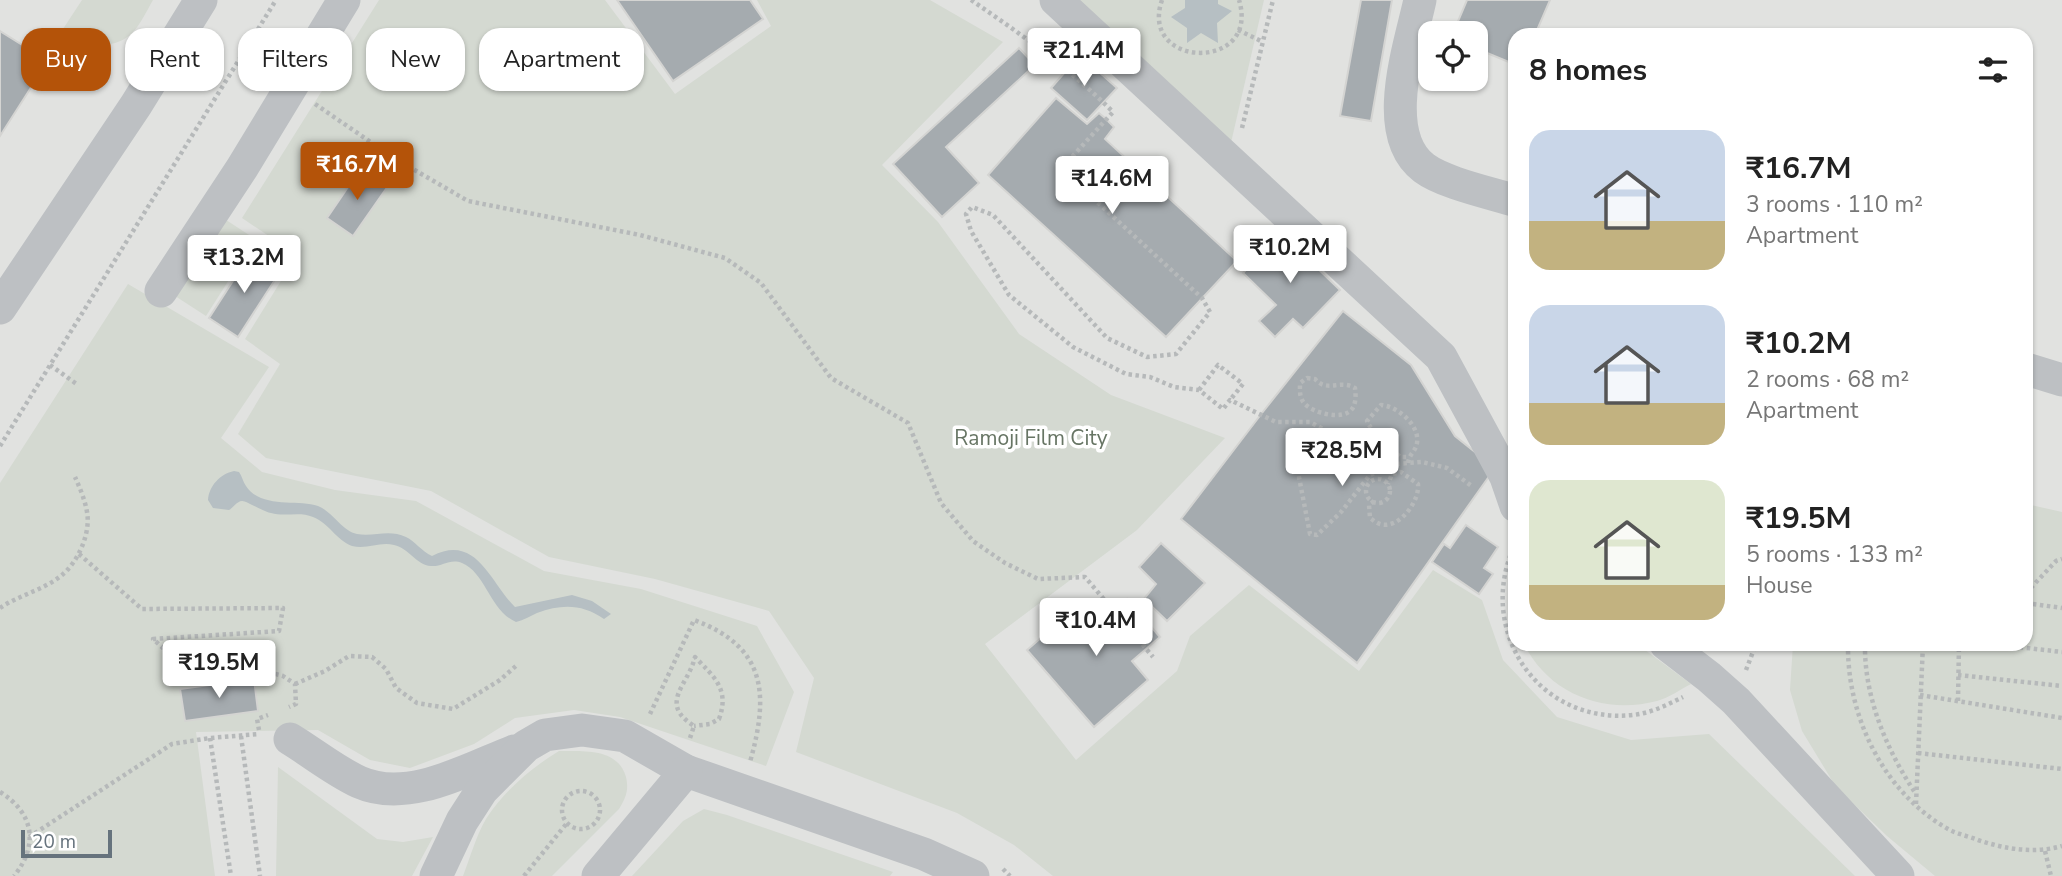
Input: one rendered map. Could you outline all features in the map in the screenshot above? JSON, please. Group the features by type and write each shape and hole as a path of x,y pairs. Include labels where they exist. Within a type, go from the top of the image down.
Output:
{"lane":[{"path":"0,308 136,105 201,0"},
{"path":"327,28 344,0"},
{"path":"1056,0 1441,357 1508,483"},
{"path":"1420,0 1400,100 1401,125 1408,152 1426,169 1450,180 1508,198"},
{"path":"161,291 289,91"},
{"path":"2033,371 2062,380"},
{"path":"1675,651 1736,701 1898,876"},
{"path":"276,724 360,782 388,790 408,790 454,775 526,746 544,735 582,730 625,736 686,758 973,876"},
{"path":"436,876 462,821 482,790 526,746"},
{"path":"598,876 686,758"}],"path":[{"path":"0,446 276,0"},
{"path":"971,0 1061,64 1113,112 1061,169 1202,298 1210,312 1176,354 1147,357 1107,338 993,215 972,207 966,214 971,231 1009,295 1073,347 1125,374 1150,377 1174,387 1199,390 1223,409 1243,384 1218,365 1199,390"},
{"path":"1162,0 1160,19 1163,32 1171,43 1182,51 1195,54 1208,54 1231,41 1242,16 1239,0"},
{"path":"1233,163 1273,0"},
{"path":"1238,30 1263,42"},
{"path":"295,91 394,158 468,201 640,235 725,258 761,283 831,378 908,423 941,503 973,541 1005,563 1038,579 1085,577 1153,657"},
{"path":"50,365 78,385"},
{"path":"1307,377 1315,379 1321,386 1348,383 1356,388 1353,409 1346,414 1318,412 1304,404 1300,395 1300,383 1307,377"},
{"path":"1230,400 1276,422 1310,422 1323,429 1324,446 1301,464 1298,472 1310,534 1317,535 1341,512 1366,484 1370,475 1408,460 1416,448 1418,438 1411,424 1390,405 1381,405 1367,421 1370,429 1377,435 1388,437 1400,457 1408,460 1447,468 1479,491"},
{"path":"1310,422 1318,412"},
{"path":"1315,455 1332,474"},
{"path":"1401,472 1418,484 1419,492 1404,517 1390,524 1380,524 1370,518 1369,505 1374,502 1385,500 1389,496 1388,484 1392,474 1401,472"},
{"path":"0,608 63,575 79,554 86,534 88,515 75,477"},
{"path":"1366,484 1379,479 1388,484"},
{"path":"1366,484 1367,493 1374,502"},
{"path":"79,554 142,609 283,608 279,631 153,639 183,666 211,656 284,676 295,684"},
{"path":"1508,557 1501,584 1501,611 1508,636"},
{"path":"2033,586 2056,561 2062,559"},
{"path":"2033,604 2062,608"},
{"path":"648,718 694,620 716,628 746,654 759,680 759,730 749,765"},
{"path":"2033,649 2062,652"},
{"path":"1515,651 1535,681 1556,697 1606,715 1634,715 1659,708 1684,697 1709,677"},
{"path":"1848,651 1850,685 1869,743 1899,788 1916,805 1949,829 2001,848 2045,851 2062,846"},
{"path":"1866,651 1872,693 1884,735 1899,769 1916,794"},
{"path":"1916,805 1923,651"},
{"path":"1958,701 1959,651"},
{"path":"295,684 325,671 349,656 372,657 386,670 396,688 417,703 453,709 500,680 517,665"},
{"path":"695,657 715,679 723,698 719,719 710,724 694,726 685,721 677,709 676,697 695,657"},
{"path":"1958,674 2062,687"},
{"path":"29,837 172,744 241,736 276,724 296,704 295,684"},
{"path":"1920,695 2062,718"},
{"path":"686,758 694,726"},
{"path":"241,736 260,876"},
{"path":"211,738 231,876"},
{"path":"1918,753 2062,769"},
{"path":"582,791 594,796 600,806 595,823 590,827 578,828 567,823 562,811 565,799 582,791"},
{"path":"0,792 13,800 24,814 30,831 29,849 23,865 14,876"},
{"path":"523,876 567,823"},
{"path":"2045,851 2051,876"}],"shaded area":[{"name":"Ramoji Film City","path":"0,0 2062,0 2062,876 0,876"},
{"path":"1185,0 1218,0 1218,4 1232,11 1217,23 1218,43 1201,33 1187,43 1187,28 1171,17 1185,8"},
{"path":"239,472 246,486 261,498 318,506 357,534 400,535 432,556 447,551 460,551 471,556 490,574 515,607 572,595 592,601 611,614 604,619 588,610 563,607 546,610 516,622 500,610 477,575 462,563 431,566 421,563 404,549 394,545 352,546 319,520 308,515 271,513 242,501 229,510 213,508 208,500 213,485 224,475"}],"green space":[{"path":"82,0 153,0 136,28 125,28 125,38 115,43 111,43 111,28 64,28"},
{"path":"379,0 605,0 626,28 479,28 479,91 644,91 644,52 675,94 771,26 757,0 930,0 1003,42 882,165 938,222 1019,334 1111,395 1225,438 1137,530 985,644 1076,760 1177,671 1190,636 1249,585 1359,671 1433,570 1482,600 1503,660 1557,717 1631,740 1709,734 1855,876 1053,876 1014,845 957,813 796,752 814,678 769,611 655,579 549,557 431,491 266,458 238,434 280,364 245,339 297,255 242,218 322,91 352,91 352,43"},
{"path":"1074,0 1264,0 1230,147"},
{"path":"220,216 269,248 263,258 251,250 241,265 204,240"},
{"path":"199,250 234,272 206,316 172,294"},
{"path":"128,284 269,367 221,438 262,472 335,490 416,501 544,571 641,589 757,626 794,692 766,766 620,717 574,710 515,718 474,744 410,768 370,760 318,730 196,732 215,876 0,876 0,483"},
{"path":"2033,505 2062,512 2062,876 1935,876 1887,836 1836,787 1802,731 1790,690 1793,651 2033,651"},
{"path":"1529,651 1646,651 1691,684 1657,701 1617,705 1598,702 1563,688"},
{"path":"559,751 599,753 616,761 626,777 627,786 619,809 552,876 463,876 479,833 493,809 519,781"},
{"path":"278,767 377,839 403,842 433,837 412,876 276,876"},
{"path":"704,809 893,872 890,876 632,876 683,821"}],"building":[{"path":"617,0 750,0 763,19 673,81 644,39 644,28 636,28"},
{"path":"1361,0 1392,0 1371,121 1340,116"},
{"path":"1467,0 1550,0 1538,28 1508,28 1508,62 1488,53 1488,21 1458,21"},
{"path":"0,31 21,44 21,91 29,91 0,136"},
{"path":"1019,48 1035,65 946,147 979,183 942,217 893,164"},
{"path":"1080,55 1117,88 1087,120 1051,88"},
{"path":"1056,98 1087,124 1099,113 1106,119 1114,127 1105,139 1237,261 1166,337 988,175"},
{"path":"361,168 388,186 353,236 327,218"},
{"path":"1281,233 1340,290 1303,328 1293,319 1275,337 1259,321 1276,305 1243,273"},
{"path":"251,253 280,272 238,337 209,318"},
{"path":"1343,311 1411,365 1455,436 1495,468 1357,663 1181,519"},
{"path":"1466,525 1498,547 1484,568 1493,574 1479,594 1432,562 1444,544 1450,548"},
{"path":"1161,543 1205,583 1167,621 1144,599 1156,584 1139,567"},
{"path":"1127,599 1160,637 1132,661 1148,680 1094,727 1027,650 1082,602 1099,622"},
{"path":"254,679 258,711 185,721 180,689"}]}
